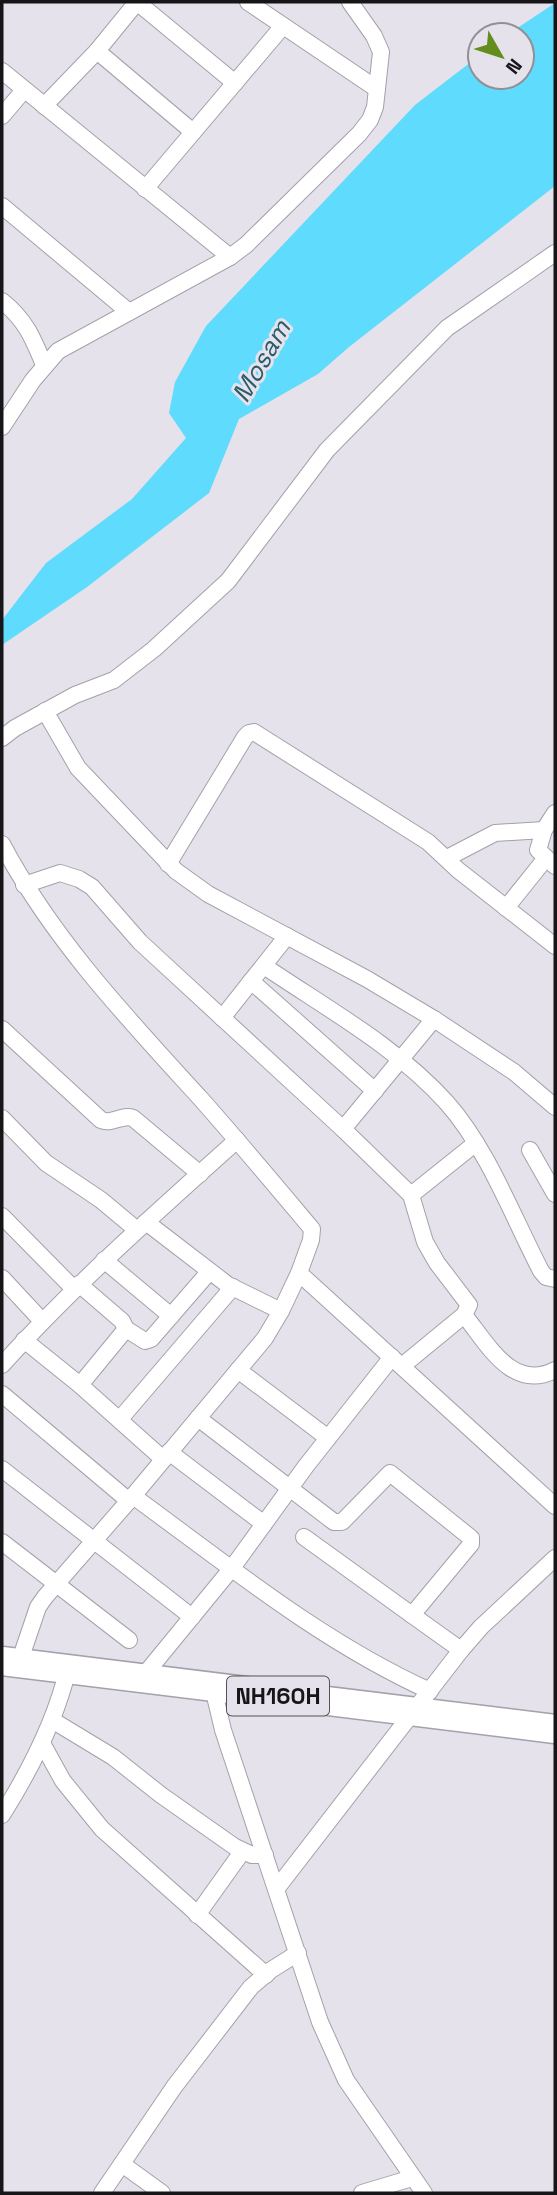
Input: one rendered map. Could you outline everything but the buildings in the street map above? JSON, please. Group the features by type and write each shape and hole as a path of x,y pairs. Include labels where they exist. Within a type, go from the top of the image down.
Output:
{"highway":[{"name":"NH160H","path":"11,1662 213,1688 422,1702 555,1729"}],"street":[{"path":"44,106 97,51 137,2 235,83"},
{"path":"248,2 377,89"},
{"path":"2,427 7,406 58,351 230,257 246,245 359,134 370,120 375,107 381,52 374,36 351,2"},
{"path":"145,189 283,26"},
{"path":"97,51 193,132"},
{"path":"2,71 230,257"},
{"path":"2,117 24,90"},
{"path":"2,206 129,312"},
{"path":"2,738 75,695 114,680 154,649 228,581 327,450 447,328 555,253"},
{"path":"2,301 26,324 44,365"},
{"path":"45,711 78,768 168,864 208,894 368,979 434,1019 514,1072 555,1107"},
{"path":"168,864 245,737 254,732 428,842 555,946"},
{"path":"506,908 550,862 538,850 544,830 555,813"},
{"path":"447,858 495,832 544,830"},
{"path":"2,844 24,885 47,918 127,1018 237,1140 312,1229 311,1240 299,1273 265,1338 131,1499 55,1583 38,1608 11,1662"},
{"path":"24,885 60,873 79,878 92,887 140,942 411,1195 425,1242 437,1263 469,1305 464,1315 397,1362 328,1438 232,1568 141,1679"},
{"path":"222,1018 287,936"},
{"path":"264,965 400,1060 447,1103 476,1143 541,1271 546,1277 555,1279"},
{"path":"251,981 376,1091"},
{"path":"343,1129 434,1019"},
{"path":"2,1029 101,1120 110,1122 127,1116 133,1118 200,1174"},
{"path":"2,1118 46,1163 209,1272 281,1311"},
{"path":"2,1365 104,1260 237,1140"},
{"path":"411,1195 476,1143"},
{"path":"530,1150 555,1194"},
{"path":"2,1216 76,1287 122,1321 126,1329 145,1341 151,1339 209,1272"},
{"path":"104,1260 171,1317"},
{"path":"299,1273 555,1506"},
{"path":"2,1278 42,1321"},
{"path":"120,1419 233,1287"},
{"path":"464,1315 498,1356 522,1376 543,1377 555,1370"},
{"path":"80,1385 126,1329"},
{"path":"24,1340 166,1455 264,1524"},
{"path":"238,1370 328,1438"},
{"path":"2,1394 131,1499 293,1613 365,1659 422,1702"},
{"path":"198,1418 289,1489 338,1523 390,1473 471,1538 471,1544 412,1615"},
{"path":"2,1469 192,1617"},
{"path":"304,1537 461,1650"},
{"path":"2,1542 128,1640"},
{"path":"277,1888 461,1650 481,1627 555,1558"},
{"path":"2,1815 28,1773 42,1743 60,1703 68,1669"},
{"path":"213,1688 223,1730 320,2022 346,2080 424,2193"},
{"path":"52,1720 113,1757 161,1795 242,1852 265,1855"},
{"path":"42,1743 63,1781 87,1812 266,1975"},
{"path":"197,1915 242,1852"},
{"path":"102,2193 174,2087 251,1987 298,1953"},
{"path":"122,2164 162,2193"},
{"path":"362,2193 412,2178"}],"water":[{"name":"Mosam","path":"555,3 555,186 318,374 239,419 209,493 87,587 2,645 2,620 46,563 132,499 186,438 169,413 175,382 206,326 415,105 466,66 466,91 536,91 536,21 528,21"}]}
